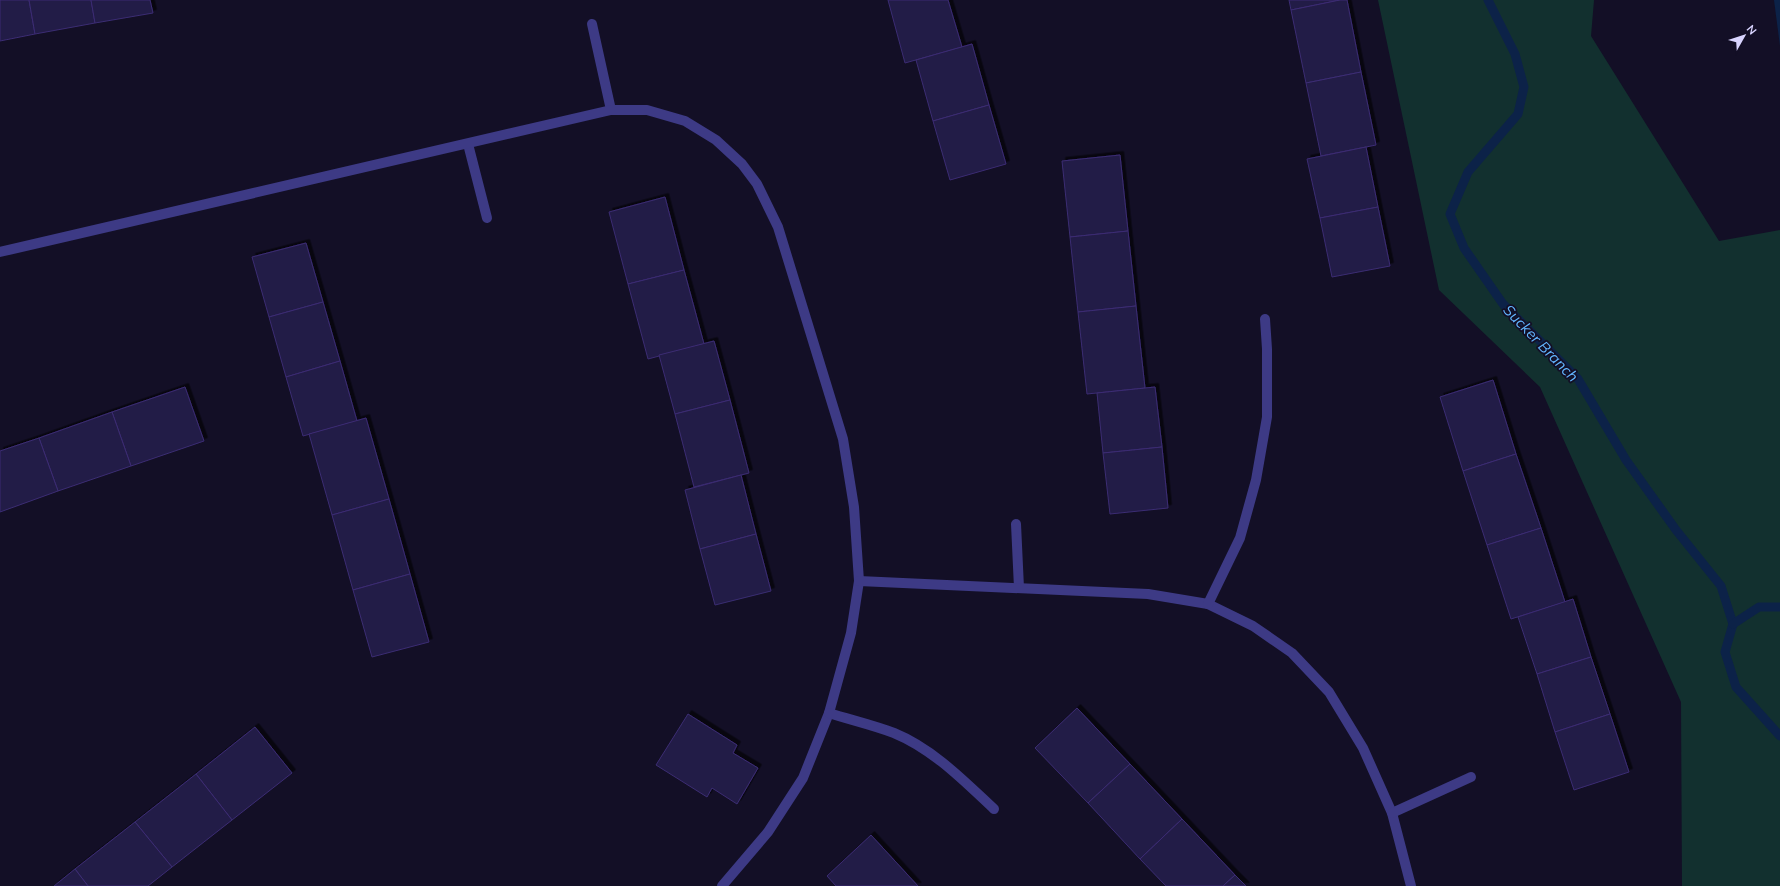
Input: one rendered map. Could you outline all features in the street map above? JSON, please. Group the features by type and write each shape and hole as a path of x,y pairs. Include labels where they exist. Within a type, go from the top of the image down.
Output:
{"lane":[{"path":"592,24 611,110"},
{"path":"0,252 468,144 566,119 611,110 647,110 685,121 716,140 742,164 757,184 778,227 843,439 854,507 859,581 851,633 829,713 803,778 768,832 722,886"},
{"path":"468,144 487,218"},
{"path":"1208,604 1240,538 1256,480 1267,417 1267,349 1265,319"},
{"path":"1016,524 1019,588"},
{"path":"859,581 1148,594 1208,604 1253,626 1292,654 1329,692 1363,748 1392,813 1411,886"},
{"path":"829,713 894,733 921,747 953,771 994,809"},
{"path":"1392,813 1472,777"}],"green space":[{"path":"1378,0 1594,0 1591,36 1719,241 1780,230 1780,886 1682,886 1681,702 1540,387 1439,290"}],"water":[{"path":"1774,0 1780,0 1780,46"}],"building":[{"path":"0,0 29,0 35,34 0,41"},
{"path":"29,0 91,0 95,23 35,34"},
{"path":"91,0 150,0 153,13 95,23"},
{"path":"888,0 948,0 962,47 905,63"},
{"path":"1289,0 1340,0 1291,10"},
{"path":"1340,0 1347,0 1361,72 1306,83 1291,10"},
{"path":"972,44 989,105 933,121 916,60"},
{"path":"1361,72 1376,145 1321,156 1306,83"},
{"path":"989,105 1006,164 950,180 933,121"},
{"path":"1366,147 1378,207 1320,218 1307,159"},
{"path":"1120,155 1128,231 1070,237 1062,161"},
{"path":"665,197 684,270 628,284 609,212"},
{"path":"1378,207 1390,266 1332,277 1320,218"},
{"path":"1128,231 1136,306 1078,312 1070,237"},
{"path":"306,243 323,302 269,317 252,257"},
{"path":"684,270 704,344 648,359 628,284"},
{"path":"323,302 340,361 286,377 269,317"},
{"path":"1136,306 1145,388 1087,394 1078,312"},
{"path":"714,341 730,400 675,414 659,355"},
{"path":"340,361 357,421 303,436 286,377"},
{"path":"1493,380 1516,454 1463,471 1440,397"},
{"path":"185,387 204,441 131,466 112,412"},
{"path":"1155,387 1162,447 1103,453 1097,393"},
{"path":"730,400 749,473 694,487 675,414"},
{"path":"112,412 131,466 58,491 39,438"},
{"path":"366,418 389,499 332,515 309,434"},
{"path":"39,438 58,491 0,512 0,451"},
{"path":"1162,447 1168,508 1110,514 1103,453"},
{"path":"1516,454 1541,528 1487,545 1463,471"},
{"path":"741,475 756,534 700,549 685,490"},
{"path":"389,499 410,574 353,590 332,515"},
{"path":"1541,528 1565,602 1511,619 1487,545"},
{"path":"756,534 771,591 715,605 700,549"},
{"path":"410,574 429,642 372,657 353,590"},
{"path":"1573,599 1591,657 1537,674 1518,617"},
{"path":"1591,657 1610,714 1555,732 1537,674"},
{"path":"1077,708 1130,764 1088,803 1035,748"},
{"path":"688,714 737,745 733,753 758,768 737,804 712,788 707,797 656,765"},
{"path":"1610,714 1629,772 1574,790 1555,732"},
{"path":"255,727 292,773 232,820 196,774"},
{"path":"1130,764 1182,819 1140,859 1088,803"},
{"path":"196,774 232,820 172,867 135,822"},
{"path":"1182,819 1235,875 1223,886 1166,886 1140,859"},
{"path":"135,822 172,867 148,886 88,886 75,869"},
{"path":"871,835 918,886 836,886 827,876"},
{"path":"75,869 88,886 54,886"},
{"path":"1235,875 1246,886 1223,886"}],"waterway":[{"name":"Sucker Branch","path":"1488,0 1515,54 1524,87 1518,114 1468,172 1450,214 1464,248 1503,304 1578,379 1626,460 1676,530 1721,586 1733,624 1725,652 1736,687 1780,736"},
{"path":"1733,624 1759,607 1780,607"}]}
